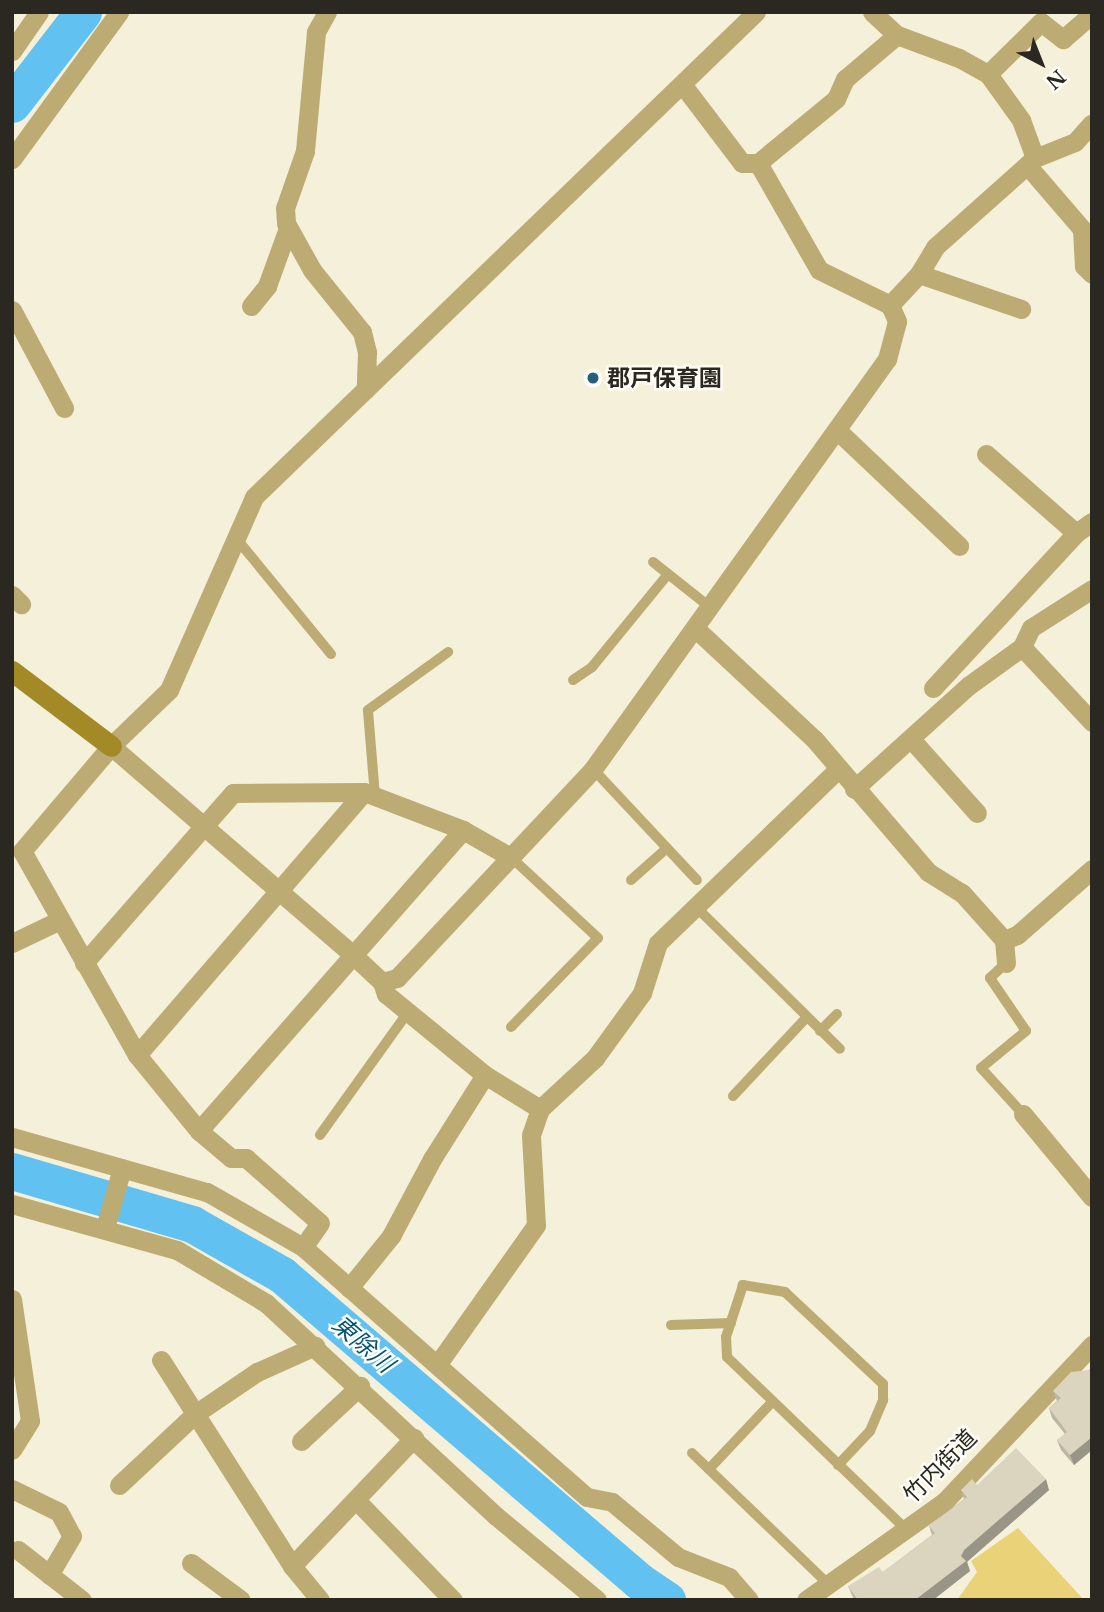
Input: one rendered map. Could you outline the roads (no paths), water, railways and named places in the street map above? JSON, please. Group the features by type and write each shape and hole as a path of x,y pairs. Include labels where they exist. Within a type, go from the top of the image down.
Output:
{"street":[{"path":"12,51 39,12"},
{"path":"12,159 119,12"},
{"path":"327,12 316,32 305,151 285,208 288,228 312,270 362,332 367,352 366,389"},
{"path":"303,1247 320,1223 246,1158 231,1158 199,1131 137,1055 22,851 111,746 169,690 254,497 756,12"},
{"path":"872,12 897,35 959,58 988,74 1021,120 1031,162 1082,229 1084,266 1092,274"},
{"path":"988,74 1041,22 1063,39 1092,14"},
{"path":"682,84 742,163 758,163 836,99 845,79 897,35"},
{"path":"890,305 919,274 935,247 1031,162 1075,142 1092,122"},
{"path":"382,982 397,978 593,769 838,431 887,359 897,321 890,305 819,271 758,163"},
{"path":"251,306 267,286 288,228"},
{"path":"919,274 1021,309"},
{"path":"12,310 64,408"},
{"path":"838,431 959,545"},
{"path":"933,688 1084,528 986,454"},
{"path":"854,789 968,686 1022,647 1031,628 1092,589"},
{"path":"696,629 815,740 837,770 928,872 962,893 1004,940 1006,963"},
{"path":"1022,647 1092,722"},
{"path":"12,671 111,746 205,825 382,982 386,994 485,1075 540,1110"},
{"path":"911,739 977,813"},
{"path":"437,1365 536,1225 531,1135 540,1110 595,1058 642,993 658,943 837,770"},
{"path":"84,963 233,793 370,794 463,830 512,858"},
{"path":"137,1055 277,888 370,794"},
{"path":"199,1131 463,830"},
{"path":"1004,940 1017,935 1092,869"},
{"path":"12,943 60,920"},
{"path":"349,1288 391,1236 432,1159 485,1075"},
{"path":"1023,1114 1092,1197"},
{"path":"12,1138 121,1172 207,1192 303,1247 587,1497 611,1502 678,1557 729,1577 749,1600"},
{"path":"107,1224 121,1172"},
{"path":"12,1204 107,1224 177,1250 224,1275 266,1303 360,1386 496,1516 597,1600"},
{"path":"12,1299 30,1421 12,1450"},
{"name":"竹内街道","path":"806,1600 908,1532 944,1502 1092,1345"},
{"path":"119,1485 195,1414 257,1372 315,1346"},
{"path":"161,1360 292,1566 320,1600"},
{"path":"301,1441 360,1386"},
{"path":"292,1566 414,1438"},
{"path":"12,1489 59,1512 72,1536 50,1575"},
{"path":"356,1500 453,1600"},
{"path":"18,1550 82,1600"},
{"path":"191,1563 241,1600"}],"lane":[{"path":"236,538 331,654"},
{"path":"653,562 711,608"},
{"path":"573,680 592,667 668,574"},
{"path":"370,794 368,710 448,652"},
{"path":"593,769 697,880"},
{"path":"631,880 667,848"},
{"path":"511,1027 598,939 512,858"},
{"path":"696,907 805,1019 840,1049"},
{"path":"1006,963 990,978 1026,1031 981,1068 1023,1114"},
{"path":"320,1135 408,1012"},
{"path":"820,1031 837,1014"},
{"path":"733,1096 805,1019"},
{"path":"838,1465 870,1430 883,1400 883,1384 785,1292 743,1285 731,1323 727,1357 838,1465 908,1532"},
{"path":"671,1325 731,1323"},
{"path":"709,1469 773,1401"},
{"path":"692,1453 829,1584"}],"waterway":[{"name":"東除川","path":"12,104 83,12"},
{"name":"東除川","path":"12,1171 192,1224 282,1275 639,1581 667,1600"}],"place":[{"name":"郡戸保育園","path":"593,378"}]}
